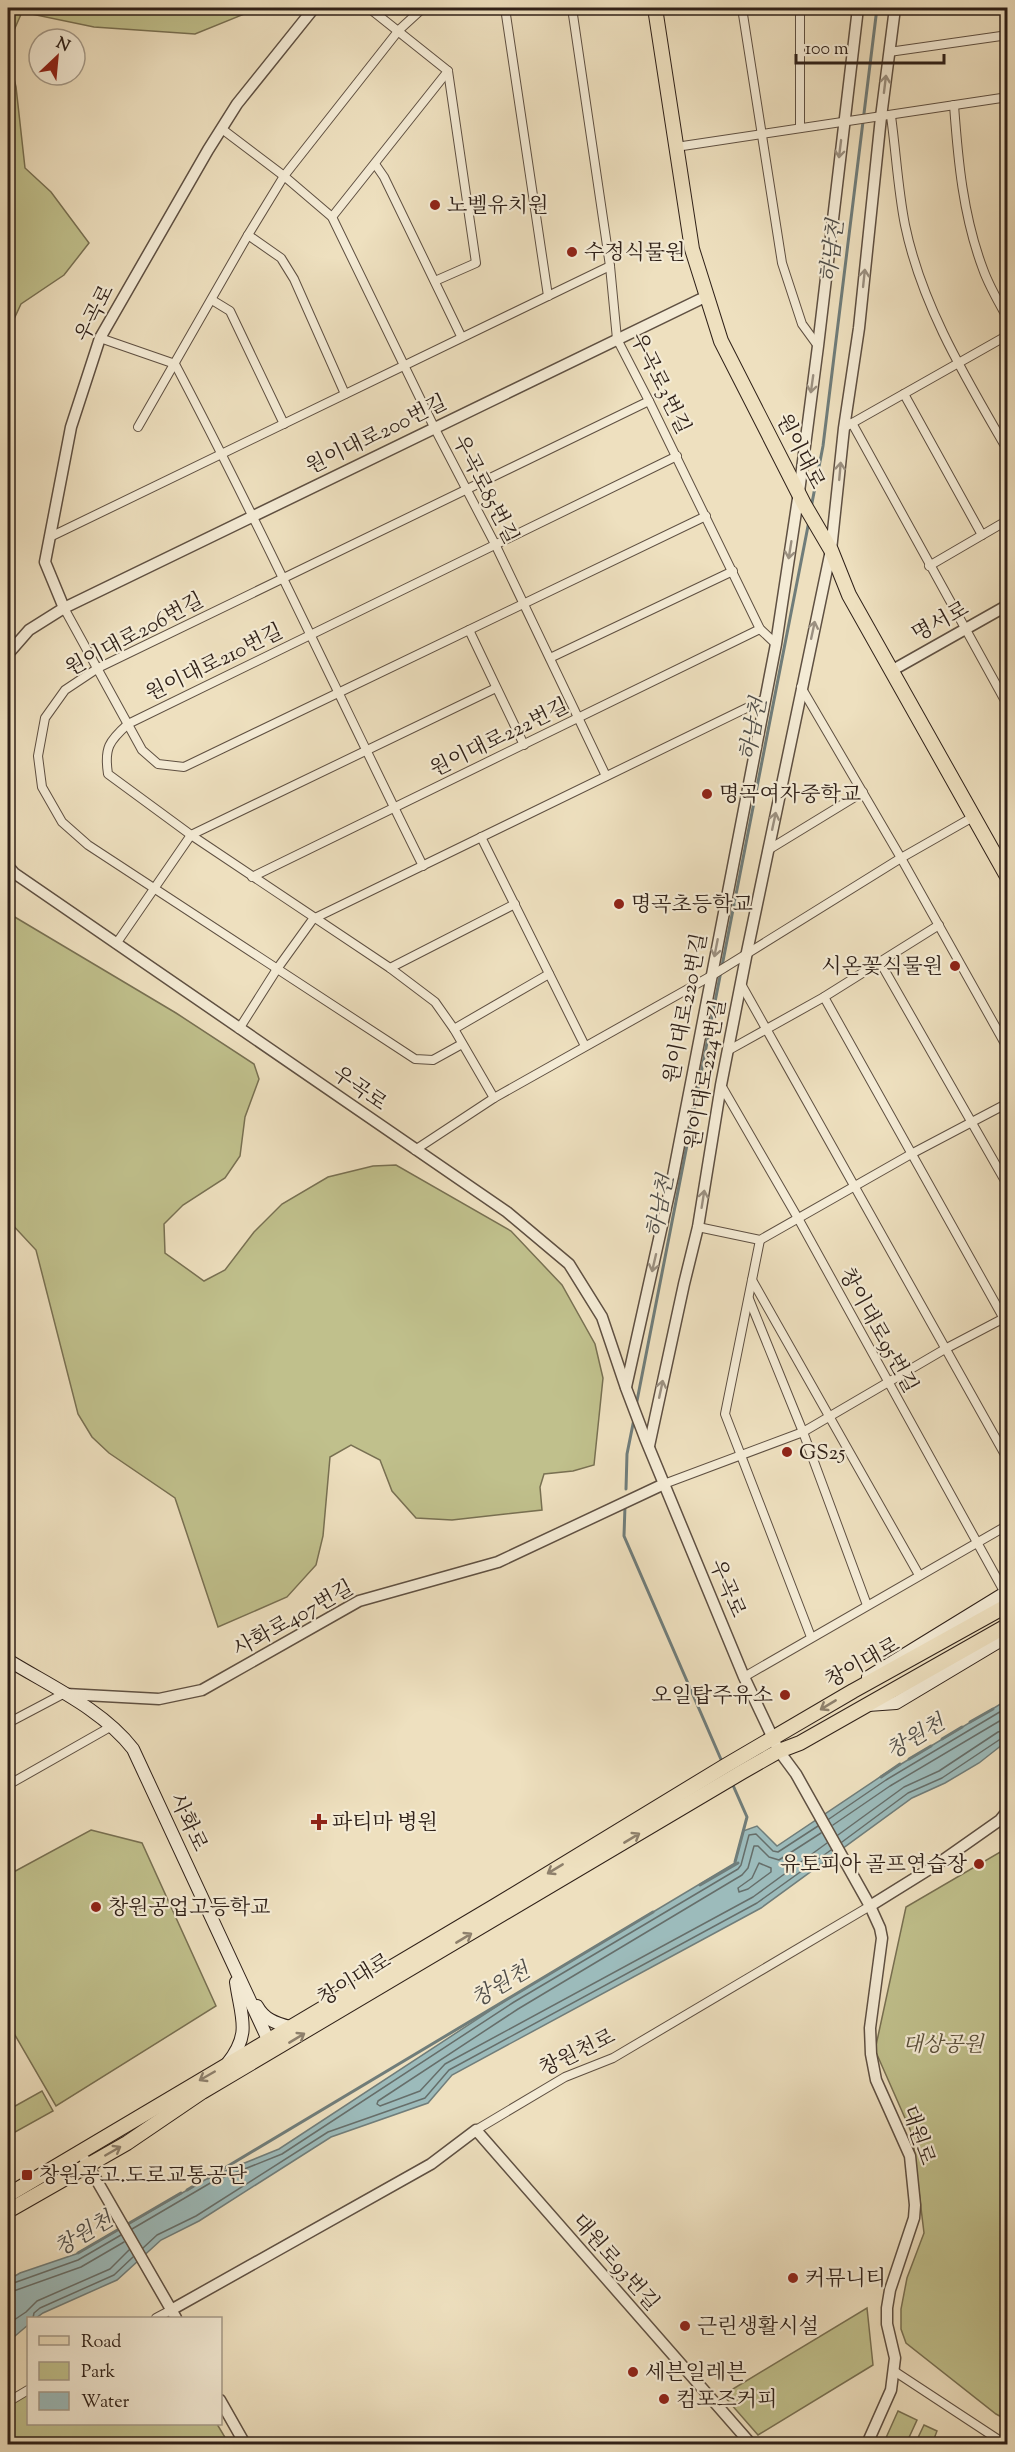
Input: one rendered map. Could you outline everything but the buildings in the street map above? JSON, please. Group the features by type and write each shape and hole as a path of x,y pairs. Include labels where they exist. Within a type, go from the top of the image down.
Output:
{"main road":[{"name":"원이대로","path":"655,8 692,249 721,341 801,498 829,546 849,595 1008,878"},
{"name":"창이대로","path":"8,2195 226,2065 270,2045 290,2026 777,1744 853,1690 1007,1596"},
{"name":"창이대로","path":"777,1744 800,1743 1008,1625"},
{"path":"867,1705 896,1702 1008,1636"},
{"name":"사화로","path":"8,1660 112,1726 133,1749 270,2045"},
{"name":"창이대로","path":"8,2211 127,2143 270,2045 717,1778"},
{"path":"235,1969 261,2013 269,2020 290,2026"},
{"path":"226,2065 241,2043 244,2032 235,1969"}],"street":[{"name":"우곡로","path":"64,608 45,562 71,427 100,338 237,104 314,8"},
{"path":"369,8 448,71 476,263 435,281"},
{"path":"138,427 284,176 399,30 423,8"},
{"path":"505,8 548,296"},
{"name":"우곡로3번길","path":"572,8 610,266 617,339 650,401 760,629 776,644"},
{"path":"742,8 760,135 782,263 802,324 818,346"},
{"path":"800,8 800,128"},
{"name":"원이대로220번길","path":"627,1391 714,973 801,498 858,8"},
{"name":"원이대로224번길","path":"647,1442 698,1227 721,1085 741,984 744,954 768,849 829,546 848,425 895,8"},
{"path":"889,52 1008,35"},
{"path":"332,217 448,71"},
{"path":"676,147 1008,97"},
{"path":"954,105 958,170 970,227 983,270 1008,319"},
{"path":"882,117 905,226 928,300 958,363 1008,451"},
{"name":"우곡로85번길","path":"222,129 284,176 332,217 404,366 496,546 606,777"},
{"path":"375,165 384,177 461,336"},
{"path":"248,235 281,258 294,279 345,394"},
{"path":"50,537 223,455 461,336 610,266"},
{"name":"원이대로200번길","path":"64,608 707,296"},
{"path":"212,300 230,311 284,424"},
{"path":"1008,335 848,425 964,630 1004,693 1008,706"},
{"path":"100,338 175,364 254,516 282,579 423,866"},
{"path":"904,394 982,535"},
{"name":"원이대로206번길","path":"462,1044 433,1060 415,1059 88,845 62,822 42,787 38,756 45,718 65,690 98,668 650,401"},
{"name":"원이대로210번길","path":"494,1098 454,1029 435,1002 390,968 191,835 108,774 106,757 112,739 128,724 676,456"},
{"path":"8,654 29,630 64,608 142,750 158,764 184,767 706,516"},
{"path":"929,566 1008,520"},
{"path":"550,658 733,571"},
{"name":"명서로","path":"891,670 1008,605"},
{"name":"원이대로222번길","path":"252,877 760,629"},
{"path":"469,630 524,745"},
{"path":"469,630 524,745"},
{"path":"801,687 902,858 1008,1049"},
{"path":"116,944 191,835 496,688"},
{"path":"239,1029 277,969 314,919 763,700"},
{"path":"768,849 863,792"},
{"path":"415,1150 494,1098 714,973 902,858 974,817"},
{"path":"481,837 585,1046"},
{"name":"우곡로","path":"8,866 14,873 116,944 507,1212 569,1264 602,1317 627,1391 664,1484 744,1677 777,1744"},
{"path":"390,968 515,904"},
{"path":"729,1050 824,997 939,925"},
{"path":"880,962 1008,1186"},
{"path":"454,1029 549,974"},
{"path":"741,984 1008,1460"},
{"path":"664,1484 802,1432 945,1349 1006,1320 824,997"},
{"name":"창이대로95번길","path":"721,1085 799,1220 1007,1596"},
{"path":"698,1227 760,1240 799,1220 913,1153 1008,1103"},
{"path":"760,1240 725,1414 811,1637"},
{"path":"752,1280 919,1575"},
{"path":"748,1299 802,1432 867,1605"},
{"name":"사화로407번길","path":"63,1694 159,1699 202,1690 359,1601 498,1562 664,1484"},
{"path":"744,1677 1008,1525"},
{"path":"8,1723 63,1694"},
{"path":"8,1785 112,1726"},
{"name":"대원로","path":"777,1744 877,1917 882,1938 870,2028 871,2054 876,2080 910,2156 915,2193 914,2218 890,2290 887,2308 887,2324 895,2358 889,2398 867,2445"},
{"name":"창원천로","path":"172,2311 431,2164 476,2130 565,2077 613,2058 870,1906 936,1865 1000,1821 1008,1810"},
{"name":"대원로93번길","path":"476,2130 751,2445"},
{"path":"80,2152 172,2311"},
{"path":"894,2371 1005,2445"},
{"path":"8,2402 27,2391"},
{"path":"222,2404 245,2445"}],"green space":[{"path":"8,8 259,8 195,34 94,27 22,12 8,44"},
{"path":"8,54 16,87 25,168 51,192 89,243 64,275 21,304 8,332"},
{"path":"8,913 176,1013 254,1064 259,1079 245,1117 240,1156 225,1178 183,1205 164,1224 165,1253 204,1281 225,1270 254,1232 282,1204 328,1177 373,1166 396,1165 511,1231 562,1285 595,1344 603,1378 594,1465 573,1471 544,1474 540,1487 542,1510 452,1520 416,1518 392,1491 380,1460 351,1445 330,1457 323,1536 316,1565 287,1597 218,1627 175,1498 109,1453 92,1437 78,1414 36,1250 8,1220"},
{"name":"창원공업고등학교","path":"91,1830 142,1843 216,2006 56,2106 8,2023 8,1875"},
{"name":"대상공원","path":"1007,1848 1007,2420 996,2414 906,2343 901,2329 901,2309 907,2278 924,2233 912,2134 875,2050 906,1907"},
{"path":"42,2091 53,2111 8,2136 8,2110"},
{"path":"867,2308 873,2365 758,2435 723,2395"},
{"path":"27,2391 27,2425 218,2425 229,2444 8,2444 8,2402"},
{"path":"898,2411 917,2420 906,2444 895,2444 885,2440"},
{"path":"924,2425 937,2431 932,2444 915,2444"}],"water":[{"path":"1007,1700 1007,1741 979,1763 945,1783 912,1798 761,1908 452,2075 428,2103 331,2137 199,2221 161,2240 117,2280 37,2317 27,2317 27,2326 8,2342 8,2280 20,2273 76,2254 210,2177 279,2149 511,1997 735,1863 743,1831 757,1826 777,1846 883,1775"}],"waterway":[{"name":"하남천","path":"811,508 823,446 877,8"},
{"name":"하남천","path":"636,1406 809,521"},
{"name":"하남천","path":"626,1489 627,1454 634,1419"},
{"path":"625,1506 624,1536 723,1764"},
{"name":"창원천","path":"970,1722 993,1709"},
{"name":"창원천","path":"942,1739 962,1727"},
{"name":"창원천","path":"909,1759 931,1746"},
{"name":"창원천","path":"881,1777 900,1764"},
{"path":"732,1783 747,1817 735,1862"},
{"name":"창원천","path":"700,1885 738,1863"},
{"name":"창원천","path":"208,2178 653,1912"},
{"name":"창원천","path":"187,2190 202,2181"},
{"name":"창원천","path":"78,2253 181,2193"}],"place":[{"name":"노벨유치원","path":"435,205"},
{"name":"수정식물원","path":"572,252"},
{"name":"명곡여자중학교","path":"707,794"},
{"name":"명곡초등학교","path":"619,904"},
{"name":"시온꽃식물원","path":"955,966"},
{"name":"GS25","path":"787,1452"},
{"name":"오일탑주유소","path":"785,1695"},
{"name":"파티마 병원","path":"319,1822"},
{"name":"유토피아 골프연습장","path":"979,1864"},
{"name":"창원공업고등학교","path":"96,1907"},
{"name":"창원공고.도로교통공단","path":"27,2175"},
{"name":"커뮤니티","path":"793,2278"},
{"name":"근린생활시설","path":"685,2326"},
{"name":"세븐일레븐","path":"633,2372"},
{"name":"컴포즈커피","path":"664,2399"}]}
